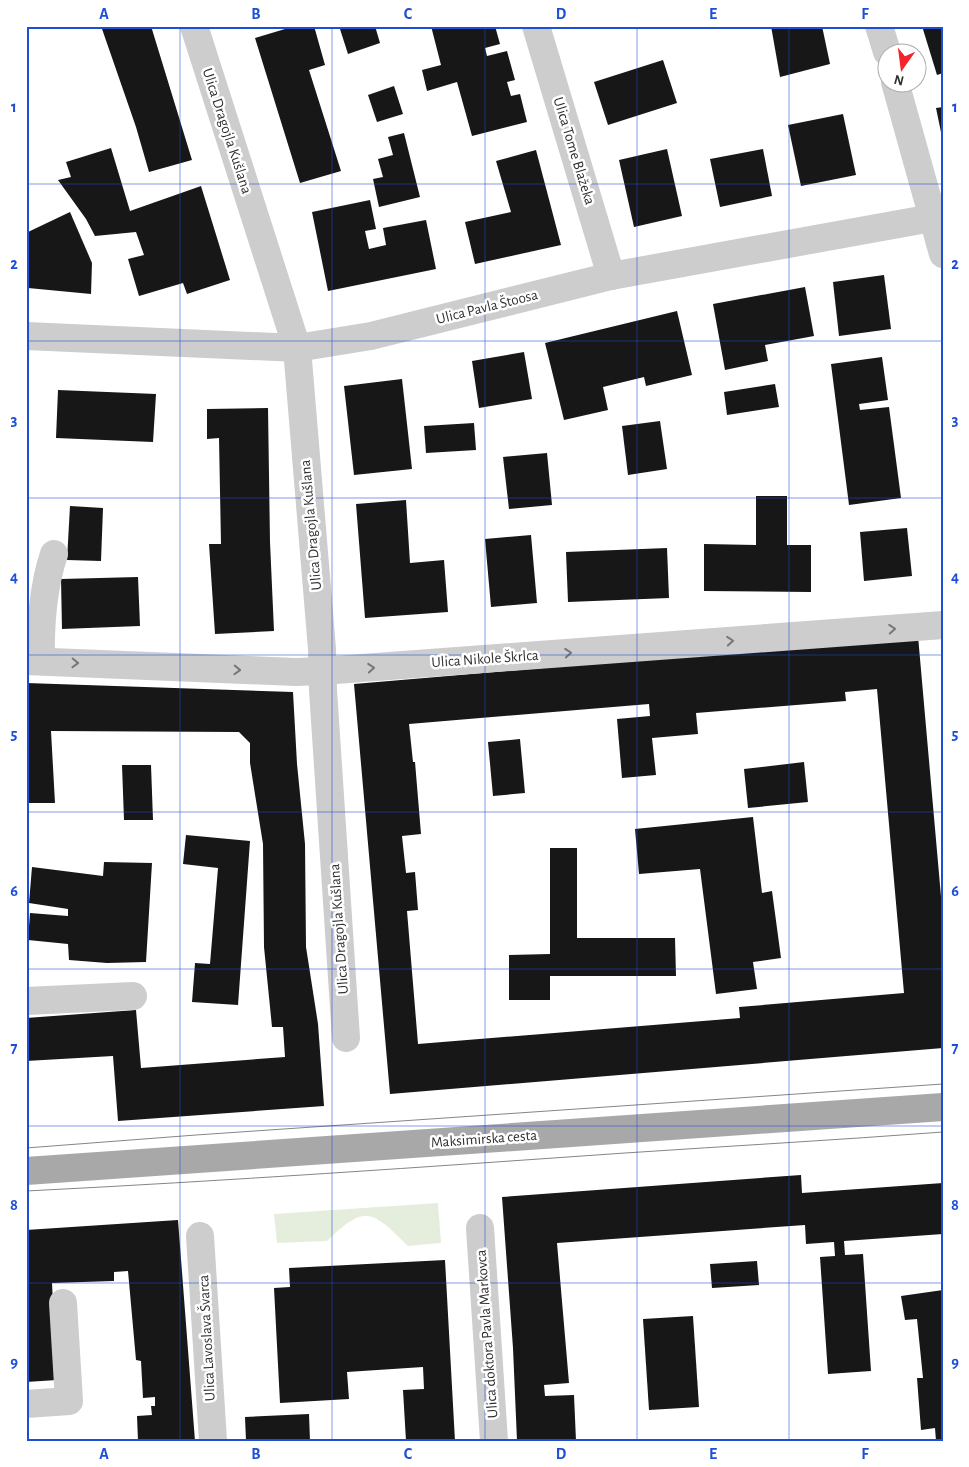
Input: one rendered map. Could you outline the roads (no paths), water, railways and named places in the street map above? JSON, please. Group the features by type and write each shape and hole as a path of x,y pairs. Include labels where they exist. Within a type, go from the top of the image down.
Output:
{"main road":[{"name":"Maksimirska cesta","path":"26,1171 943,1107"}],"street":[{"name":"Ulica Dragojla Kušlana","path":"194,26 297,348 322,649 346,1038"},
{"name":"Ulica Tome Blažeka","path":"536,26 611,276"},
{"path":"879,26 884,42"},
{"path":"898,92 937,216 943,254"},
{"name":"Ulica Pavla Štoosa","path":"26,336 297,348 371,336 611,276 937,216"},
{"path":"34,661 41,645 48,573 54,554"},
{"name":"Ulica Nikole Škrlca","path":"34,661 296,672 322,671 943,625"},
{"path":"26,1001 133,996"},
{"name":"Ulica doktora Pavla Markovca","path":"480,1228 494,1441"},
{"name":"Ulica Lavoslava Švarca","path":"200,1236 213,1441"},
{"path":"26,1404 69,1401 63,1304"}],"tram line":[{"path":"26,1148 943,1084"},
{"path":"26,1191 326,1174 943,1132"}]}
